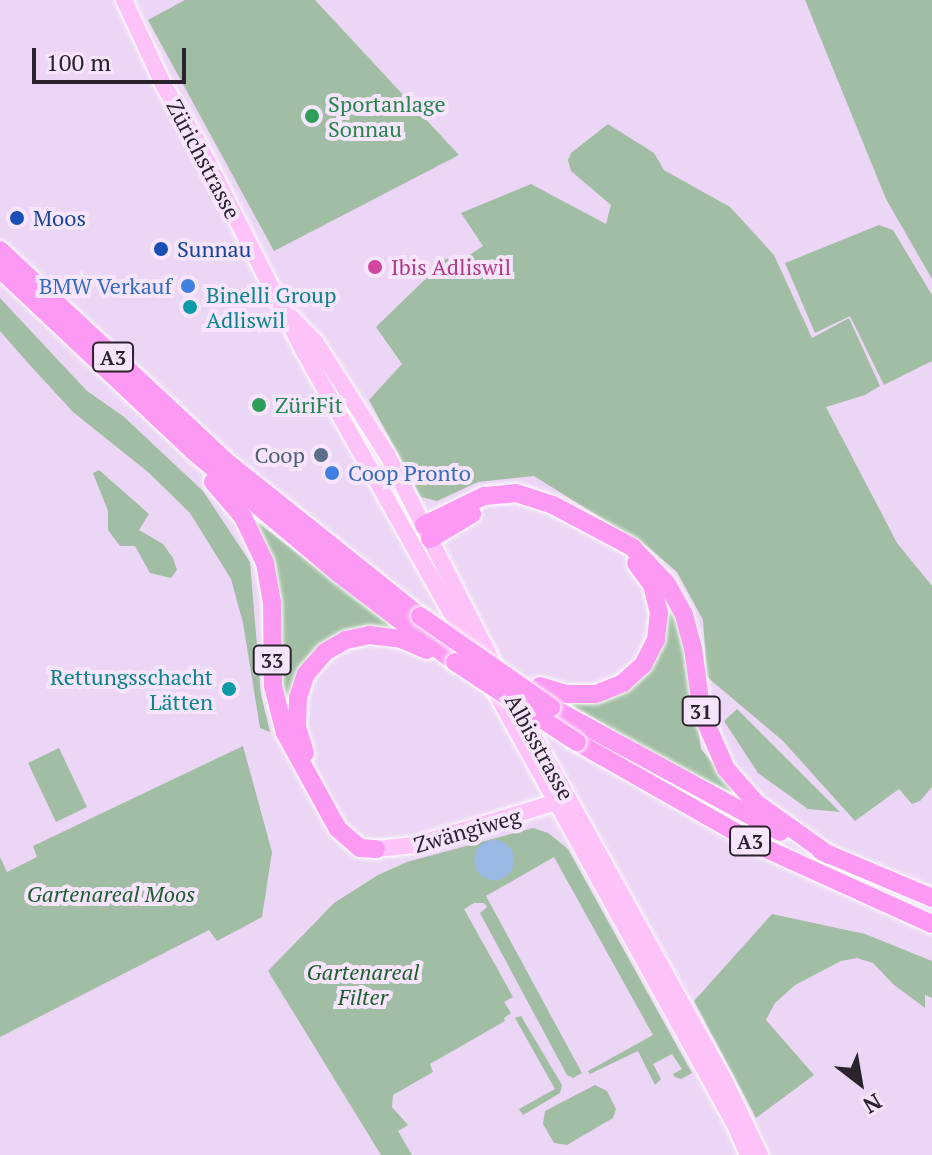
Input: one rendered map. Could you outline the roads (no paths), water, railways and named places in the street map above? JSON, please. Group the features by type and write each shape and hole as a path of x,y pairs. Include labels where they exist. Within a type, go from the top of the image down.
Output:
{"highway":[{"name":"A3","path":"0,250 228,463 420,616 492,667 551,707 725,804 829,855 932,898"},
{"name":"A3","path":"0,269 158,420 286,530 445,656 577,742 760,846 932,924"},
{"name":"33","path":"158,420 231,501 257,541 271,593 272,677 282,725 338,829 360,848 376,849"},
{"name":"31","path":"421,534 484,496 509,492 553,505 620,538 656,570 681,608 692,640 702,714 726,769 756,803 829,855"},
{"path":"421,534 487,506 513,502 540,510 601,539 630,558 643,571 656,596 659,619 654,645 643,665 628,680 596,694 574,695 540,686 492,667"},
{"path":"376,849 343,820 311,765 297,727 299,691 320,656 340,643 358,637 401,639 445,656"}],"main road":[{"name":"Zürichstrasse","path":"124,0 164,86 196,139 289,316 310,346"},
{"name":"Albisstrasse","path":"310,346 369,424 421,534 736,1127 748,1155"},
{"name":"Albisstrasse","path":"562,801 726,1084 760,1155"},
{"name":"Zwängiweg","path":"376,849 415,845 562,801"}],"water":[{"path":"494,840 508,846 514,860 508,874 494,880 480,874 474,860 480,846"}],"place":[{"name":"Sportanlage Sonnau","path":"312,116"},
{"name":"Moos","path":"17,218"},
{"name":"Sunnau","path":"161,249"},
{"name":"Ibis Adliswil","path":"375,267"},
{"name":"BMW Verkauf","path":"188,286"},
{"name":"Binelli Group Adliswil","path":"190,307"},
{"name":"ZüriFit","path":"259,405"},
{"name":"Coop","path":"321,455"},
{"name":"Coop Pronto","path":"332,473"},
{"name":"Rettungsschacht Lätten","path":"229,689"}],"park label":[{"name":"Gartenareal Moos","path":"111,894"},
{"name":"Gartenareal Filter","path":"363,984"}]}
